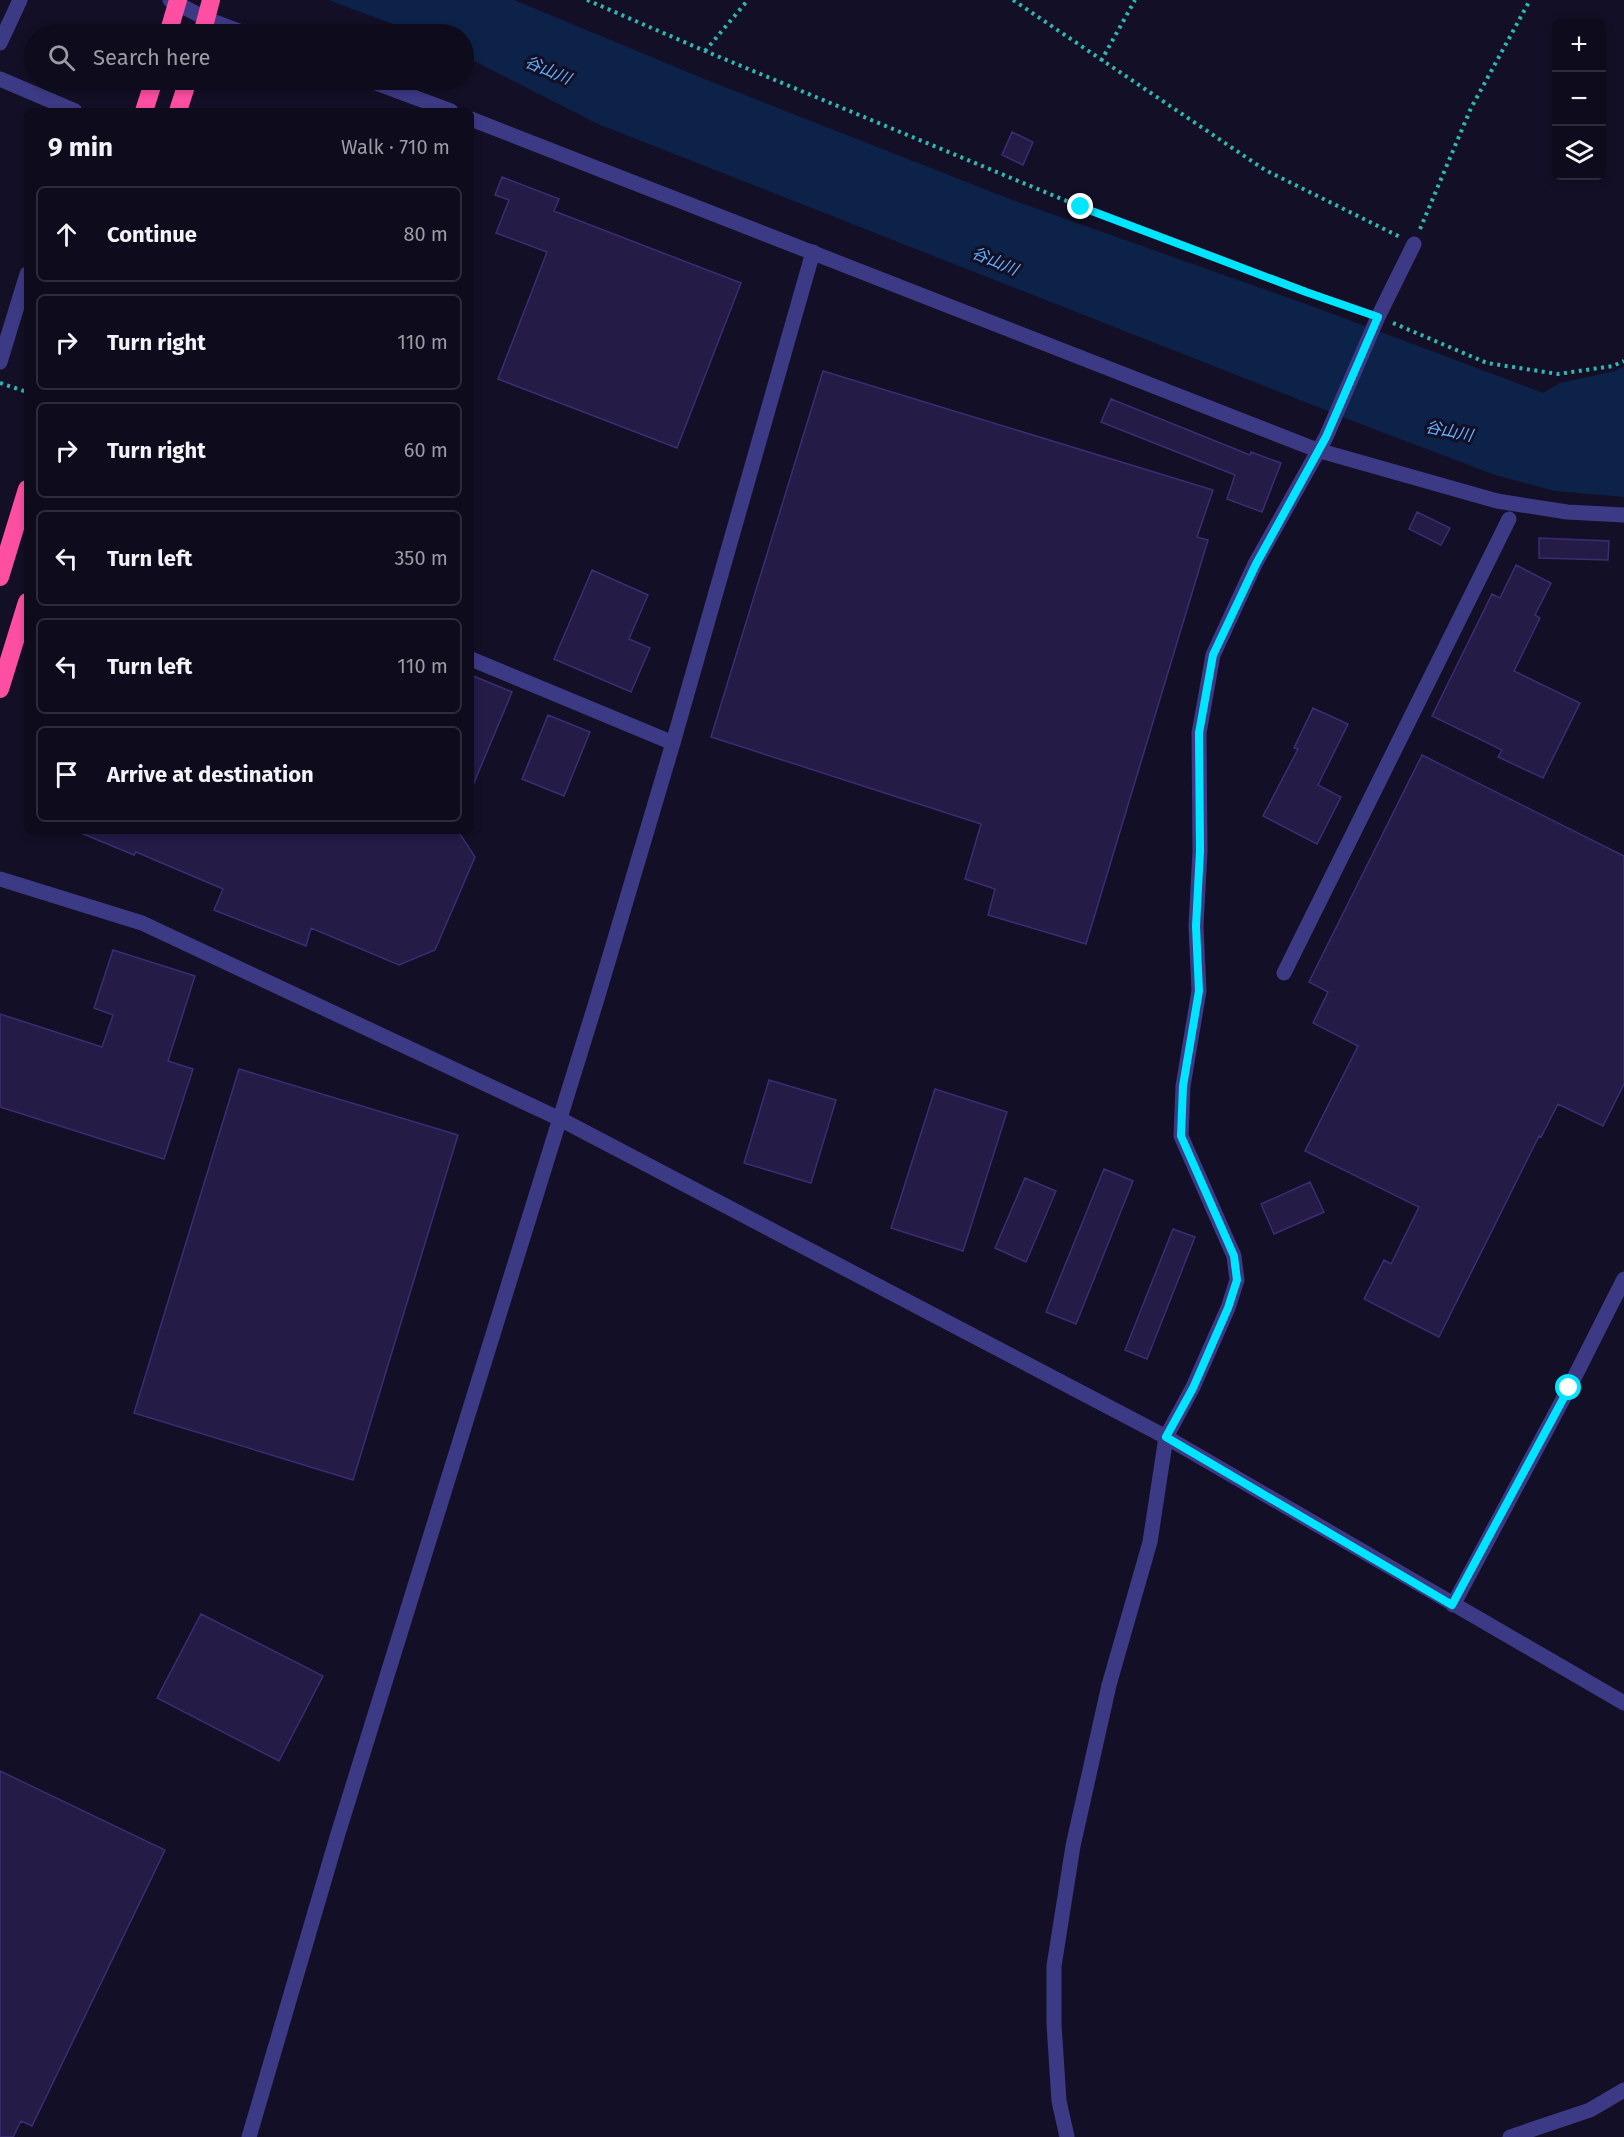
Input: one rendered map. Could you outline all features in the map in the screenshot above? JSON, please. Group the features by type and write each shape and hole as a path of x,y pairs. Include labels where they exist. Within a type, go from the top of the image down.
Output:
{"highway":[{"path":"205,24 212,0"},
{"path":"170,24 175,1"},
{"path":"145,108 151,90"},
{"path":"179,108 185,90"},
{"path":"0,577 24,499"},
{"path":"0,689 24,612"}],"street":[{"path":"0,43 20,0"},
{"path":"175,1 201,24"},
{"path":"0,79 24,89"},
{"path":"26,90 68,108"},
{"path":"395,90 443,108"},
{"path":"474,120 1317,450 1497,501 1568,512 1624,515"},
{"path":"1067,2137 1059,2101 1054,2024 1054,1966 1073,1846 1109,1685 1150,1542 1166,1437 1193,1388 1228,1308 1237,1280 1234,1256 1181,1136 1183,1086 1199,991 1196,926 1200,851 1199,733 1213,655 1256,564 1326,437 1378,317 1414,244"},
{"path":"249,2137 337,1837 560,1119 673,743 813,252"},
{"path":"0,362 24,284"},
{"path":"1284,973 1509,519"},
{"path":"474,660 673,743"},
{"path":"0,879 142,923 560,1119 1166,1437 1624,1703"},
{"path":"1452,1605 1569,1388 1624,1279"},
{"path":"1510,2137 1590,2110 1624,2090"}],"path":[{"path":"587,0 1081,207 1378,317 1487,363 1557,374 1613,366 1624,361"},
{"path":"705,51 748,0"},
{"path":"1013,0 1265,170 1414,244 1471,108 1530,0"},
{"path":"1101,61 1135,0"},
{"path":"0,383 24,391"}],"water":[{"name":"谷山川","path":"328,0 514,0 712,82 1015,201 1317,308 1543,393 1560,383 1615,371 1624,366 1624,497 1555,491 1495,475 598,124 474,61 474,24 393,24"}],"building":[{"path":"1012,132 1033,142 1023,165 1002,155"},
{"path":"502,177 559,199 554,211 741,283 677,448 498,379 547,252 496,233 509,200 495,195"},
{"path":"823,371 1213,490 1197,537 1208,540 1086,944 988,915 995,889 965,879 981,824 711,737"},
{"path":"1111,399 1250,455 1251,452 1281,463 1262,512 1227,499 1235,475 1101,422"},
{"path":"1417,512 1450,528 1441,545 1409,529"},
{"path":"1539,538 1609,541 1608,560 1539,558"},
{"path":"1516,565 1551,583 1535,615 1540,618 1514,671 1580,703 1543,778 1498,757 1502,750 1432,716 1492,594 1500,598"},
{"path":"592,570 648,595 629,639 650,648 631,692 554,659"},
{"path":"474,676 512,692 474,783"},
{"path":"1313,708 1348,724 1318,785 1341,797 1317,844 1263,816 1298,749 1294,748"},
{"path":"548,715 590,732 564,796 522,779"},
{"path":"1422,755 1624,856 1624,1084 1603,1126 1558,1104 1541,1137 1539,1136 1439,1337 1364,1299 1384,1260 1391,1264 1419,1207 1305,1151 1358,1046 1313,1023 1328,992 1309,982"},
{"path":"83,834 460,834 475,857 435,950 399,965 311,928 306,946 214,910 223,889 136,852 134,855"},
{"path":"113,950 195,976 168,1061 193,1069 164,1159 0,1107 0,1014 102,1047 113,1015 94,1008"},
{"path":"239,1069 458,1135 353,1480 134,1413"},
{"path":"769,1080 836,1100 811,1183 744,1163"},
{"path":"935,1089 1007,1112 963,1251 891,1228"},
{"path":"1104,1169 1133,1181 1076,1324 1046,1312"},
{"path":"1025,1178 1056,1191 1026,1262 995,1248"},
{"path":"1310,1182 1324,1212 1274,1234 1261,1204"},
{"path":"1173,1229 1195,1237 1147,1359 1125,1350"},
{"path":"201,1614 323,1676 279,1761 157,1698"},
{"path":"0,1771 165,1850 32,2126 21,2121 13,2137 0,2137"}],"route":[{"path":"1081,207 1378,317 1326,437 1256,564 1213,655 1199,733 1200,851 1196,926 1199,991 1183,1086 1181,1136 1234,1256 1237,1280 1228,1308 1193,1388 1166,1437 1452,1605 1569,1388"}]}
